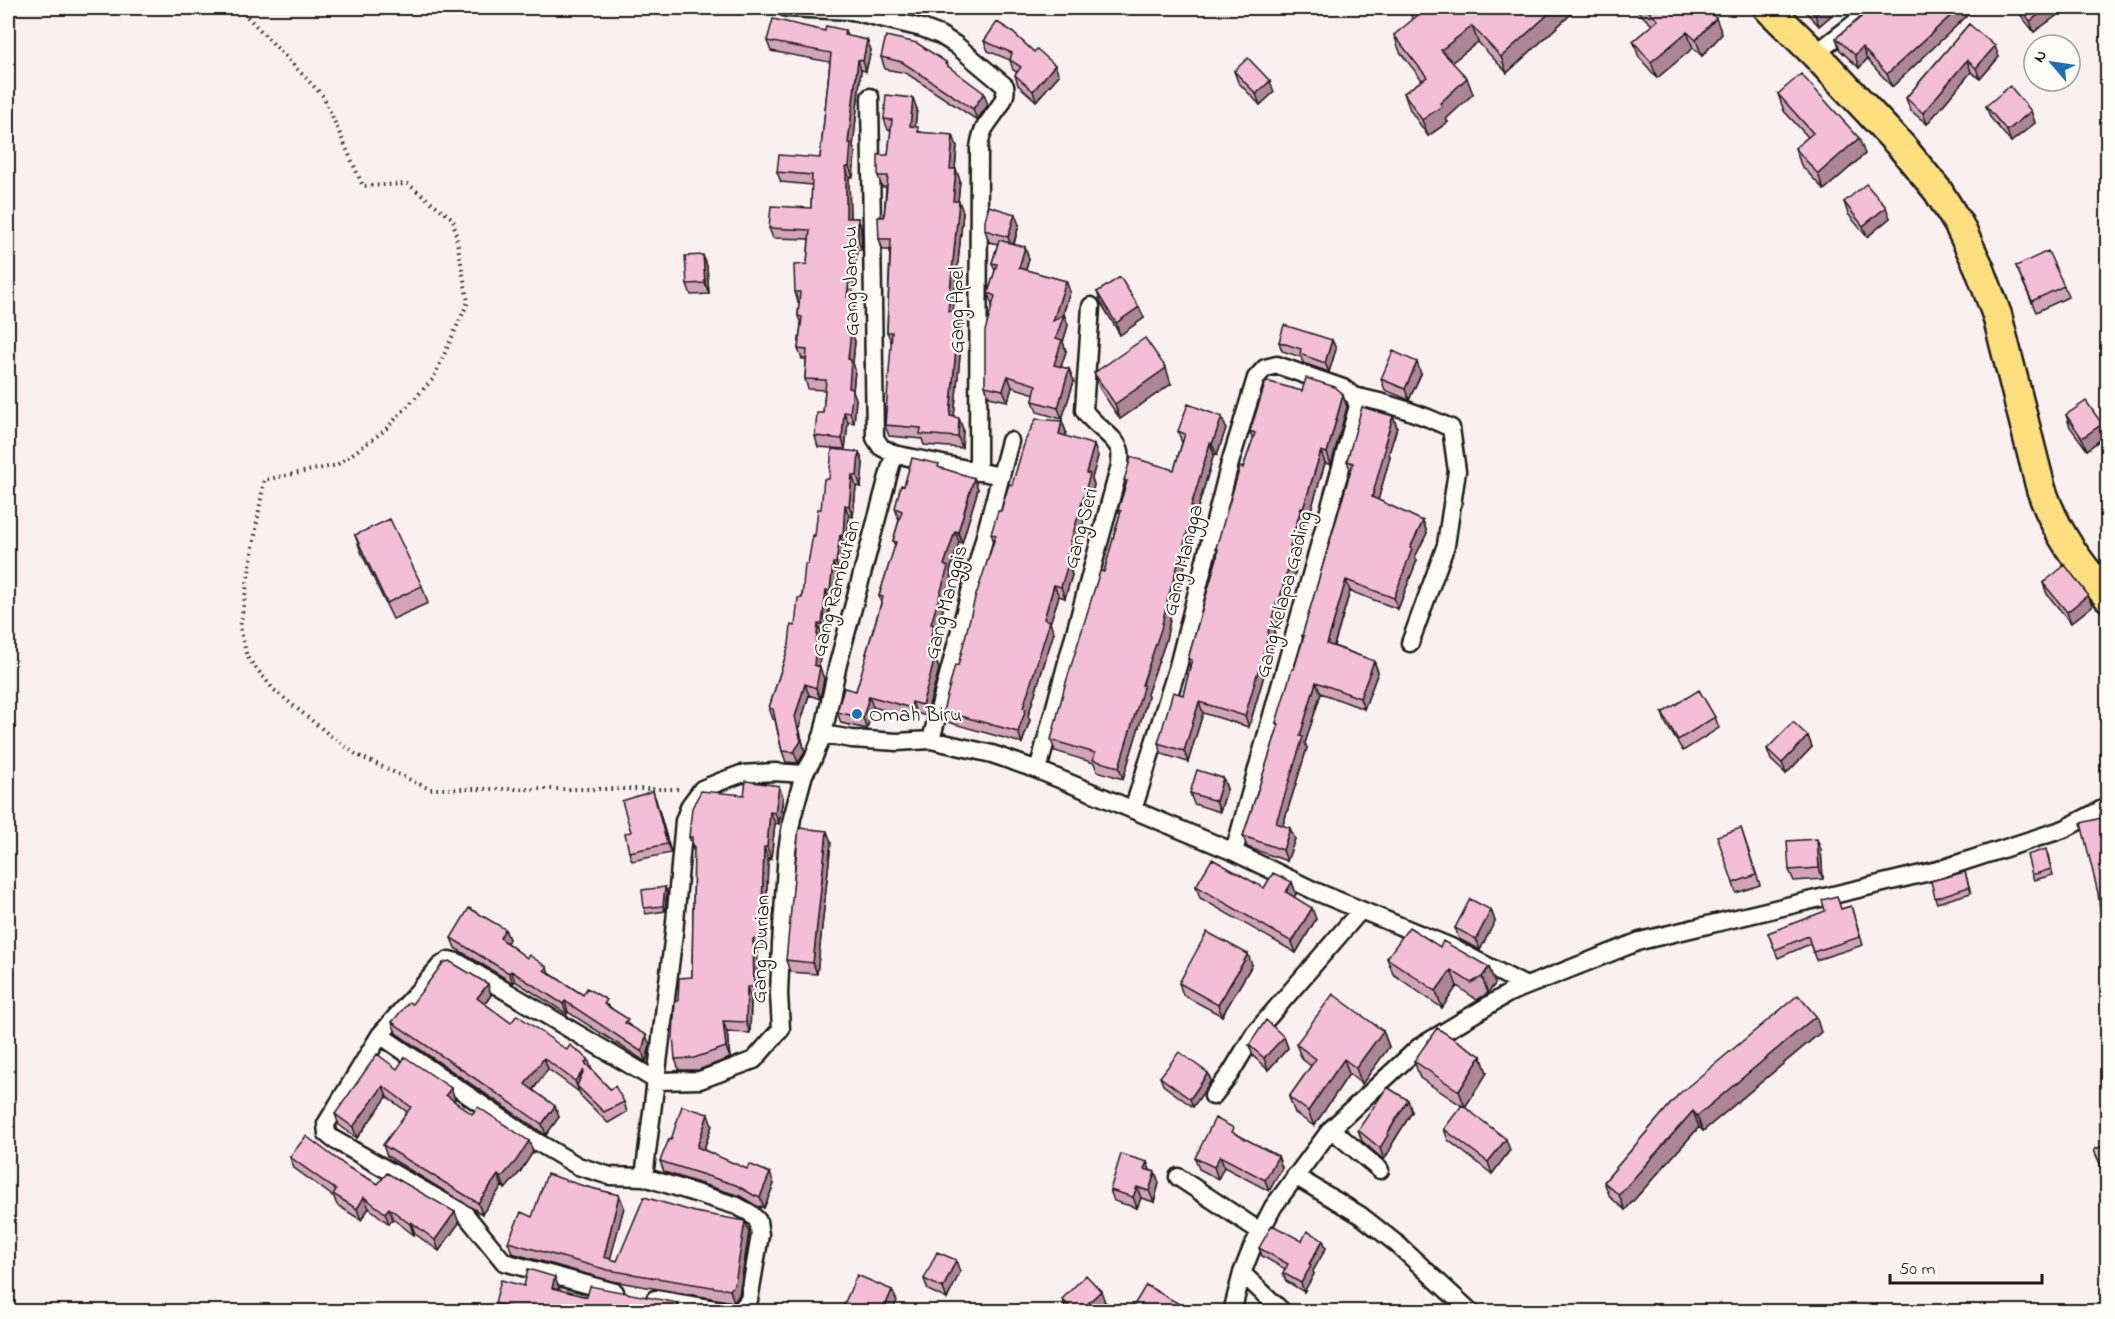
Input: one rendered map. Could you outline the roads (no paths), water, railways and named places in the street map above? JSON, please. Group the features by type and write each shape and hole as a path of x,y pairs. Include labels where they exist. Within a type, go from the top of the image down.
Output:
{"highway":[{"path":"1768,8 1815,54 1902,147 1938,191 1959,225 1979,267 1997,315 2041,489 2050,515 2080,565 2108,597"}],"street":[{"path":"786,8 853,9"},
{"path":"1815,54 1874,8"},
{"name":"Gang Apel","path":"853,9 940,35 1005,86 1003,100 985,128 979,148 978,472"},
{"name":"Gang Jambu","path":"870,97 875,438 881,447 894,454"},
{"name":"Gang Seri","path":"1038,770 1120,465 1120,451 1115,443 1089,419 1084,410 1090,306"},
{"name":"Gang Mangga","path":"1133,810 1178,666 1230,463 1256,378 1265,368 1277,365 1343,388 1354,396"},
{"path":"1354,396 1389,403 1451,428 1457,471 1446,545 1410,643"},
{"name":"Gang Kelapa Gading","path":"1234,852 1358,406 1354,396"},
{"name":"Gang Manggis","path":"931,740 1010,441"},
{"path":"894,454 1001,476"},
{"name":"Gang Rambutan","path":"823,734 838,664 894,454"},
{"path":"823,734 886,741 931,740 992,754 1038,770 1234,852 1317,892 1451,947 1526,986"},
{"name":"Gang Durian","path":"657,1081 700,1080 754,1060 781,1029 779,994 786,851 804,774 823,734"},
{"path":"644,1177 674,933 684,821 690,805 702,789 741,774 774,772 804,774"},
{"path":"1232,1311 1252,1248 1274,1207 1331,1129 1419,1047 1509,993 1640,941 1938,870 2064,829 2108,806"},
{"path":"1213,1096 1230,1074 1254,1034 1361,910"},
{"path":"657,1081 454,960 445,961 380,1035 326,1124 327,1134 465,1214 504,1262 609,1291 733,1311"},
{"path":"380,1035 532,1139 578,1166 610,1176 644,1177 737,1206 750,1214 758,1221 760,1235 749,1300 739,1311"},
{"path":"1331,1129 1380,1170"},
{"path":"1295,1176 1360,1215 1397,1244 1471,1311"},
{"path":"1178,1177 1261,1232"},
{"path":"1242,1274 1283,1311"}],"place":[{"name":"Omah Biru","path":"857,714"}]}
